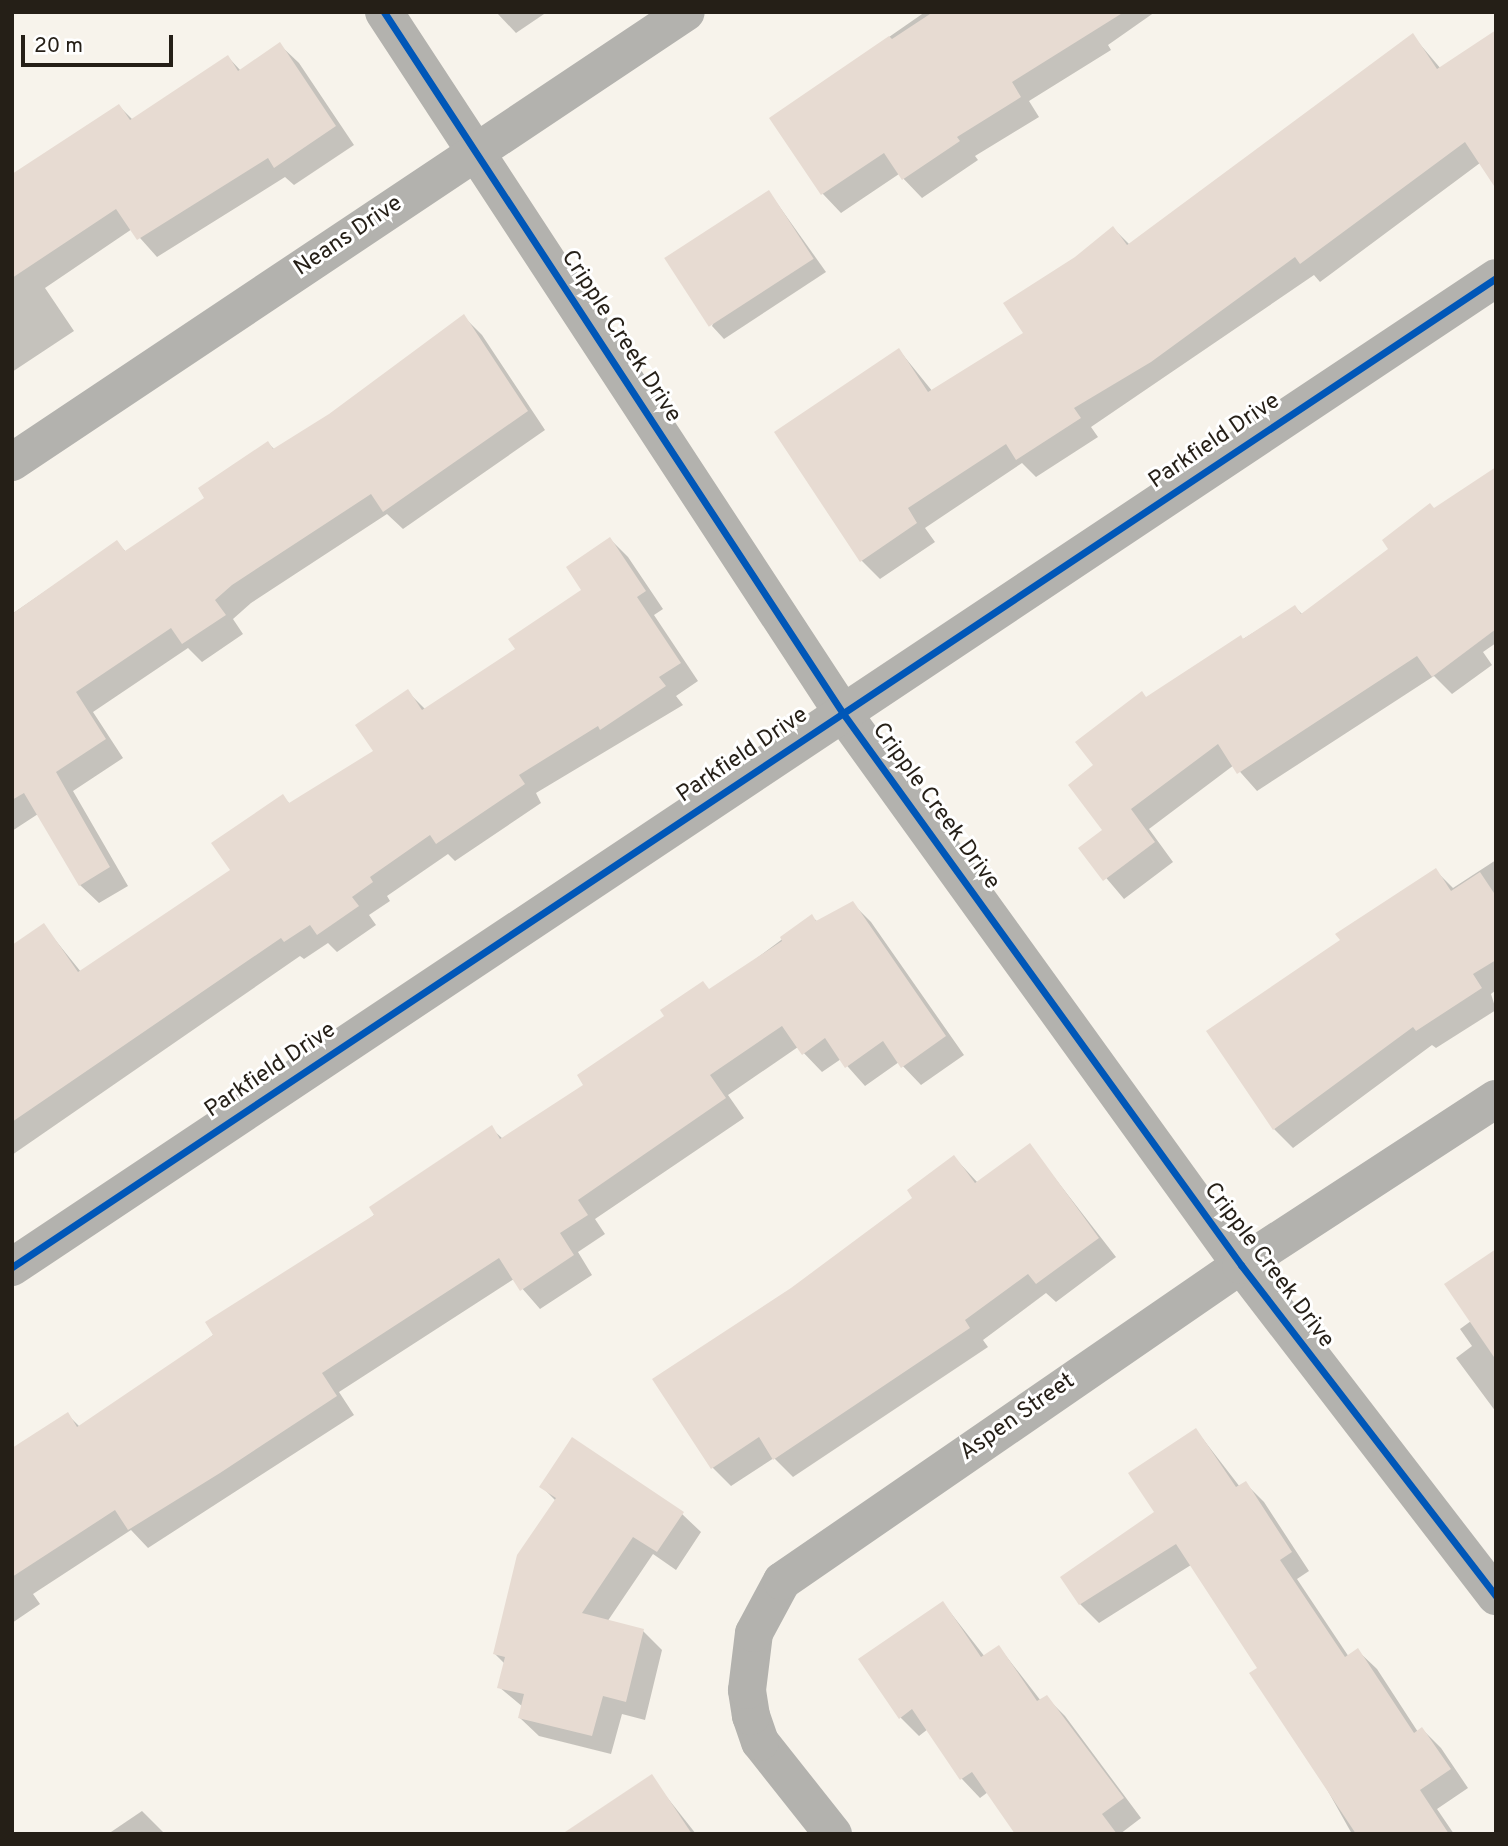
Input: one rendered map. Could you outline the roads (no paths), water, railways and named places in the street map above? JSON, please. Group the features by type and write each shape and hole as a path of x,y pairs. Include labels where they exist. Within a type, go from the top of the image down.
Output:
{"street":[{"name":"Cripple Creek Drive","path":"384,12 842,712 1241,1265 1496,1596"},
{"name":"Neans Drive","path":"12,462 686,12"},
{"name":"Parkfield Drive","path":"12,1267 1496,278"},
{"name":"Aspen Street","path":"833,1834 760,1742 751,1716 748,1671 754,1633 782,1581 1241,1265 1496,1099"}]}
